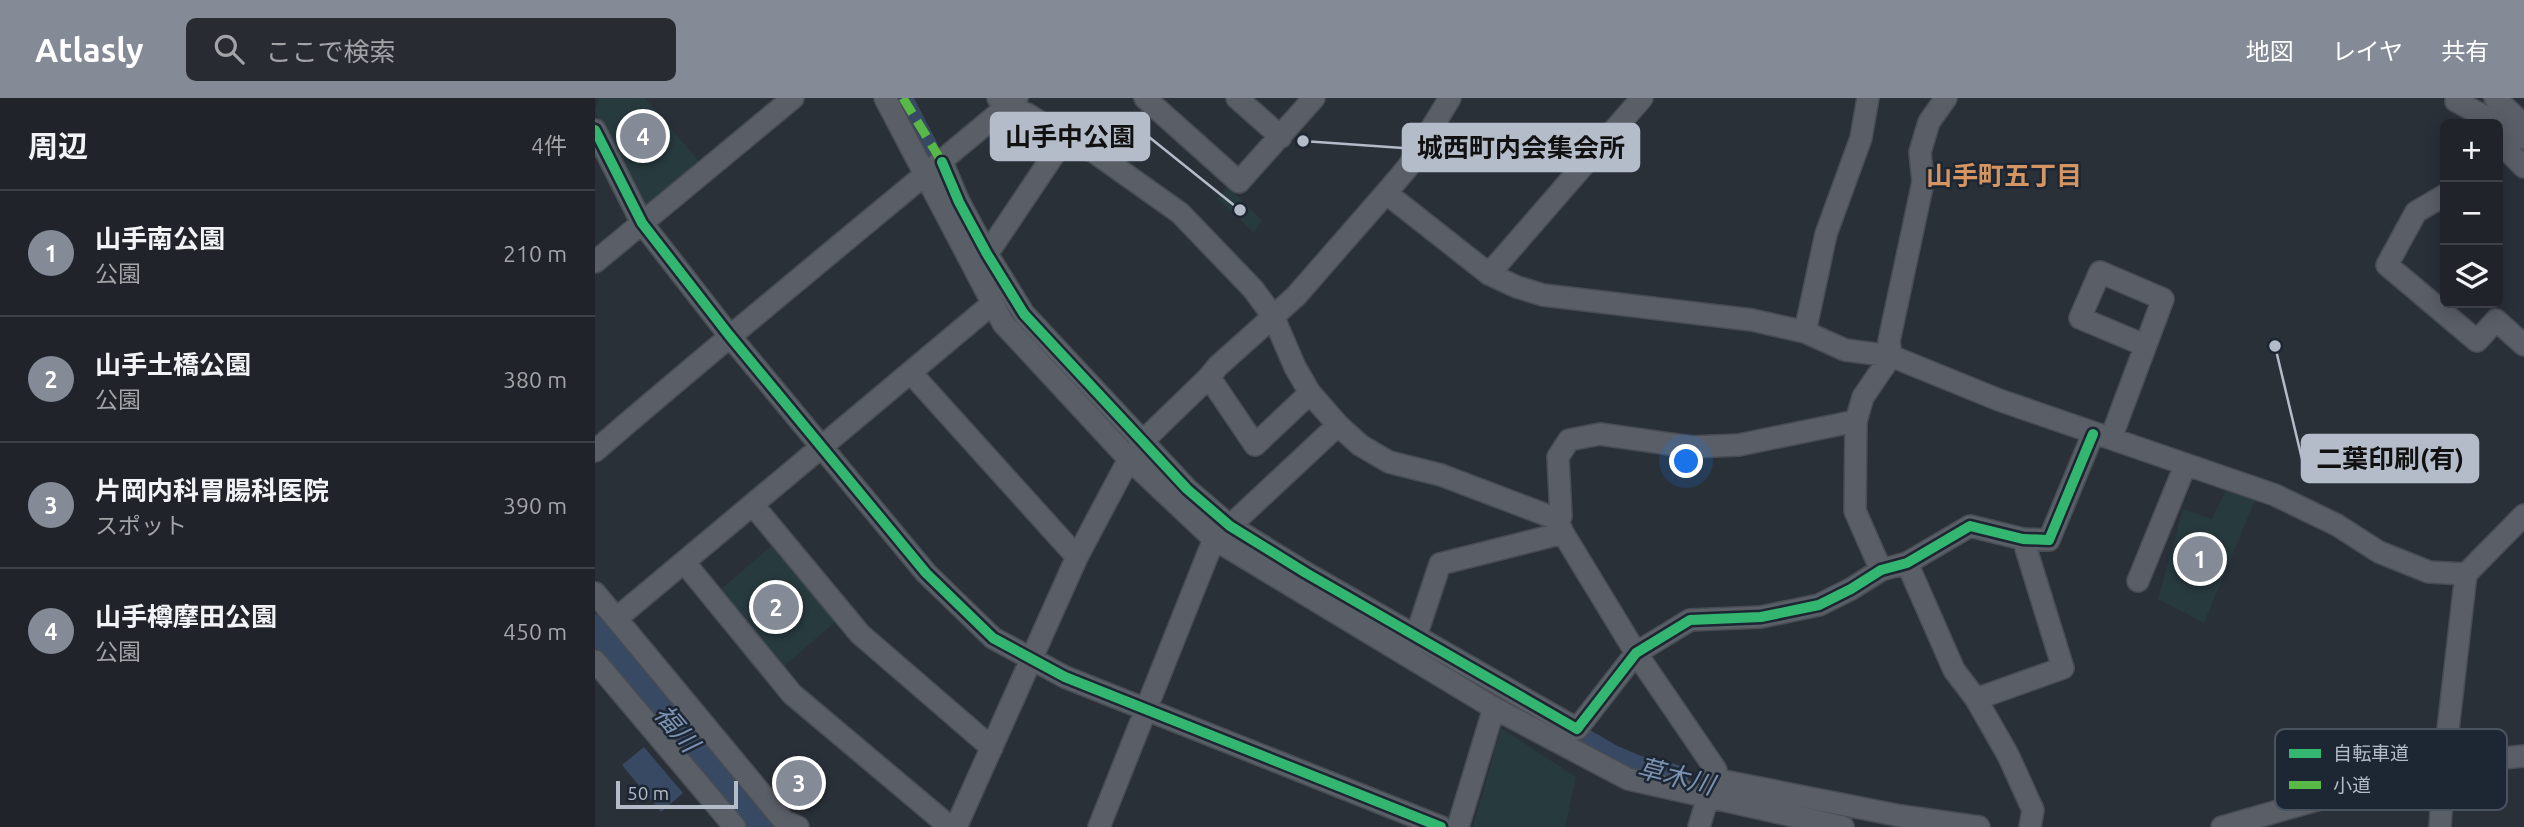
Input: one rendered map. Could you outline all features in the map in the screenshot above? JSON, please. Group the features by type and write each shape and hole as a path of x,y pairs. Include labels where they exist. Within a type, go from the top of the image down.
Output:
{"street":[{"path":"595,262 793,98"},
{"path":"885,98 1003,323 1222,533 1572,737 1628,779 1711,788 1979,827"},
{"path":"1145,98 1240,182 1314,98"},
{"path":"1237,98 1280,137"},
{"path":"956,827 1077,557 1136,449 1217,366 1296,296 1408,167 1450,98"},
{"path":"1489,274 1642,98"},
{"path":"1805,332 1826,234 1861,138 1868,98"},
{"path":"1881,570 1855,512 1856,421 1863,397 1891,356 1889,341 1923,182 1920,152 1929,122 1946,98"},
{"path":"2495,98 2524,125"},
{"path":"2454,100 2475,119"},
{"path":"2454,100 2511,153"},
{"path":"595,451 729,335 942,162 1007,101 1065,138 1094,152 1180,213 1235,269 1273,316 1295,367 1310,393 1338,425 1360,444 1389,462 1441,475 1560,526 1636,653 1716,770 1699,827"},
{"path":"595,130 642,223 729,335 926,573 993,638 1065,677 1441,827"},
{"path":"987,254 1065,138"},
{"path":"942,162 959,202 987,254 1024,314 1136,449"},
{"path":"1387,193 1489,274 1517,287 1542,295 1752,320 1805,332 1845,351 1891,356 1999,400 2275,495 2337,525 2379,552 2429,572 2466,574"},
{"path":"2440,198 2416,212 2387,265 2477,341 2496,320 2524,345"},
{"path":"617,618 992,304"},
{"path":"1572,737 1636,653 1690,620 1761,617 1819,605 1881,570 1907,563 1970,526 2023,539 2049,540 2144,345"},
{"path":"911,373 1077,557"},
{"path":"1209,377 1255,445 1310,393"},
{"path":"1560,526 1557,457 1569,440 1600,435 1691,447 1738,444 1856,421"},
{"path":"1099,827 1145,710 1222,533 1338,425"},
{"path":"2138,581 2185,466"},
{"path":"753,505 860,634 992,748"},
{"path":"2448,729 2466,574 2524,515"},
{"path":"1413,646 1440,564 1560,526"},
{"path":"1976,699 2063,668 2023,539"},
{"path":"684,562 792,694 950,827"},
{"path":"1907,563 1954,670 1976,699 2008,755 2033,810 2031,827"},
{"path":"595,593 784,821 798,827"},
{"path":"1413,646 1494,708 1572,737"},
{"path":"595,661 735,827"},
{"path":"1458,827 1494,708"},
{"path":"1711,788 1843,827"},
{"path":"2222,827 2282,810"}],"green space":[{"path":"599,98 645,98 700,163 650,208 639,204 595,110"},
{"path":"1228,187 1262,221 1254,233 1217,198"},
{"path":"2227,488 2256,498 2204,623 2158,599 2183,509 2212,519"},
{"path":"771,546 836,621 782,668 717,593"},
{"path":"1501,728 1576,777 1565,827 1473,827"}],"water":[{"path":"644,747 683,793 661,812 622,765"}],"waterway":[{"name":"草木川","path":"897,98 924,150"},
{"name":"草木川","path":"1008,305 1044,353 1145,458"},
{"name":"福川","path":"595,629 760,827"},
{"name":"草木川","path":"1541,719 1610,759 1636,770 1673,779"}],"marked path":[{"path":"903,98 942,162"}],"cycle path":[{"path":"595,130 642,223 729,335 926,573 993,638 1065,677 1441,827"},
{"path":"942,162 959,202 987,254 1024,314 1187,489 1230,526 1306,573 1577,729 1636,653 1690,620 1761,617 1819,605 1881,570 1907,563 1970,526 2023,539 2049,540 2093,434"}],"place":[{"name":"山手樽摩田公園","path":"643,136"},
{"name":"城西町内会集会所","path":"1303,141"},
{"name":"山手中公園","path":"1240,210"},
{"name":"二葉印刷(有)","path":"2275,346"},
{"name":"山手南公園","path":"2200,559"},
{"name":"山手土橋公園","path":"776,607"},
{"name":"片岡内科胃腸科医院","path":"799,783"}],"district":[{"name":"山手町五丁目","path":"2004,175"}]}
